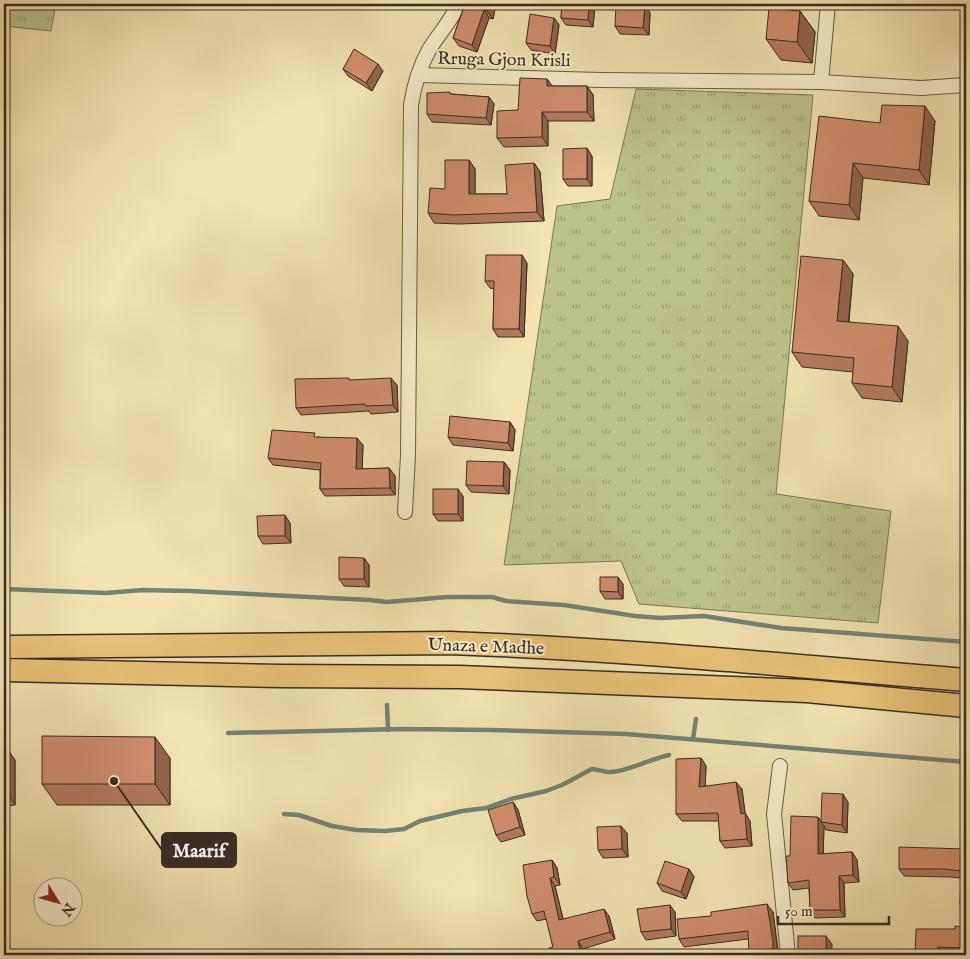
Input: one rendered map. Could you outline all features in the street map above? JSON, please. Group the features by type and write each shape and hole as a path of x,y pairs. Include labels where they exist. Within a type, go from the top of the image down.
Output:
{"highway":[{"name":"Unaza e Madhe","path":"4,646 440,643 516,645 966,680"},
{"name":"Unaza e Madhe","path":"4,670 281,676 460,677 807,691 961,707"}],"street":[{"path":"419,75 430,49 458,4"},
{"path":"821,82 828,4"},
{"name":"Rruga Gjon Krisli","path":"405,512 408,455 411,231 410,126 414,89 419,75 602,80 821,82 921,88 966,85"},
{"path":"780,766 774,814 788,955"}],"green space":[{"path":"4,4 56,4 51,31 4,26"},
{"path":"636,89 813,95 776,494 891,511 878,623 639,604 621,561 504,565 557,206 610,199"}],"building":[{"path":"465,4 489,4 487,11 484,10 472,45 453,38"},
{"path":"562,4 589,4 588,20 561,18"},
{"path":"616,4 645,6 643,28 615,26"},
{"path":"769,8 800,11 797,42 766,39"},
{"path":"530,14 554,18 550,46 526,43"},
{"path":"354,49 378,64 366,83 343,69"},
{"path":"520,78 547,79 547,86 587,86 587,112 542,112 542,137 497,138 497,111 518,110"},
{"path":"450,92 450,94 489,97 486,118 427,114 427,93"},
{"path":"882,105 925,106 919,170 853,163 849,205 809,201 819,116 880,123"},
{"path":"587,148 587,179 563,179 563,149"},
{"path":"445,160 469,160 469,194 507,194 505,165 534,163 537,212 453,215 428,213 430,188 445,189"},
{"path":"486,255 522,255 519,329 493,329 494,281 485,281"},
{"path":"801,256 843,260 837,321 898,326 892,387 852,383 854,358 792,352"},
{"path":"349,378 349,380 391,378 393,405 366,406 365,404 296,408 295,379"},
{"path":"450,416 510,422 508,443 448,437"},
{"path":"272,430 315,433 314,437 357,438 356,469 389,468 390,488 320,489 321,463 268,458"},
{"path":"467,461 504,462 503,486 466,485"},
{"path":"433,489 458,489 458,514 433,514"},
{"path":"285,515 285,536 258,536 257,516"},
{"path":"339,557 364,558 364,579 339,579"},
{"path":"600,577 618,577 618,592 600,591"},
{"path":"42,736 155,737 155,784 42,784"},
{"path":"4,749 7,749 8,794 4,794"},
{"path":"701,758 699,787 736,782 741,814 745,813 747,839 720,841 718,813 676,814 676,759"},
{"path":"822,793 843,794 842,825 821,822"},
{"path":"513,802 520,827 496,835 488,810"},
{"path":"791,816 818,817 818,854 852,852 853,875 839,876 840,910 810,910 809,880 788,883 786,856 790,856"},
{"path":"621,826 622,849 598,850 597,827"},
{"path":"899,847 966,849 966,905 960,904 962,871 899,869"},
{"path":"552,860 554,877 550,878 559,920 604,909 610,932 578,941 581,955 551,955 549,948 553,947 544,911 532,914 527,896 523,865"},
{"path":"665,861 689,869 681,892 657,883"},
{"path":"767,904 773,942 773,955 749,955 748,931 679,939 677,919 711,916 711,912"},
{"path":"670,905 671,929 641,932 637,909"},
{"path":"955,926 966,927 966,948 938,947 936,955 915,955 916,929 955,929"},
{"path":"798,936 826,936 826,955 798,955"},
{"path":"687,950 687,955 666,955 666,952"}],"waterway":[{"path":"4,589 106,593 143,590 190,591 387,602 447,597 492,597 506,601 564,605 635,616 660,618 704,616 781,628 966,642"},
{"path":"387,705 388,730"},
{"path":"693,739 696,719"},
{"path":"228,733 401,729 626,734 966,762"},
{"path":"284,814 299,815 332,826 356,830 385,831 404,829 420,821 462,811 486,808 511,799 546,791 592,769 609,772 618,771 669,755"}],"place":[{"name":"Maarif","path":"114,781"}]}
